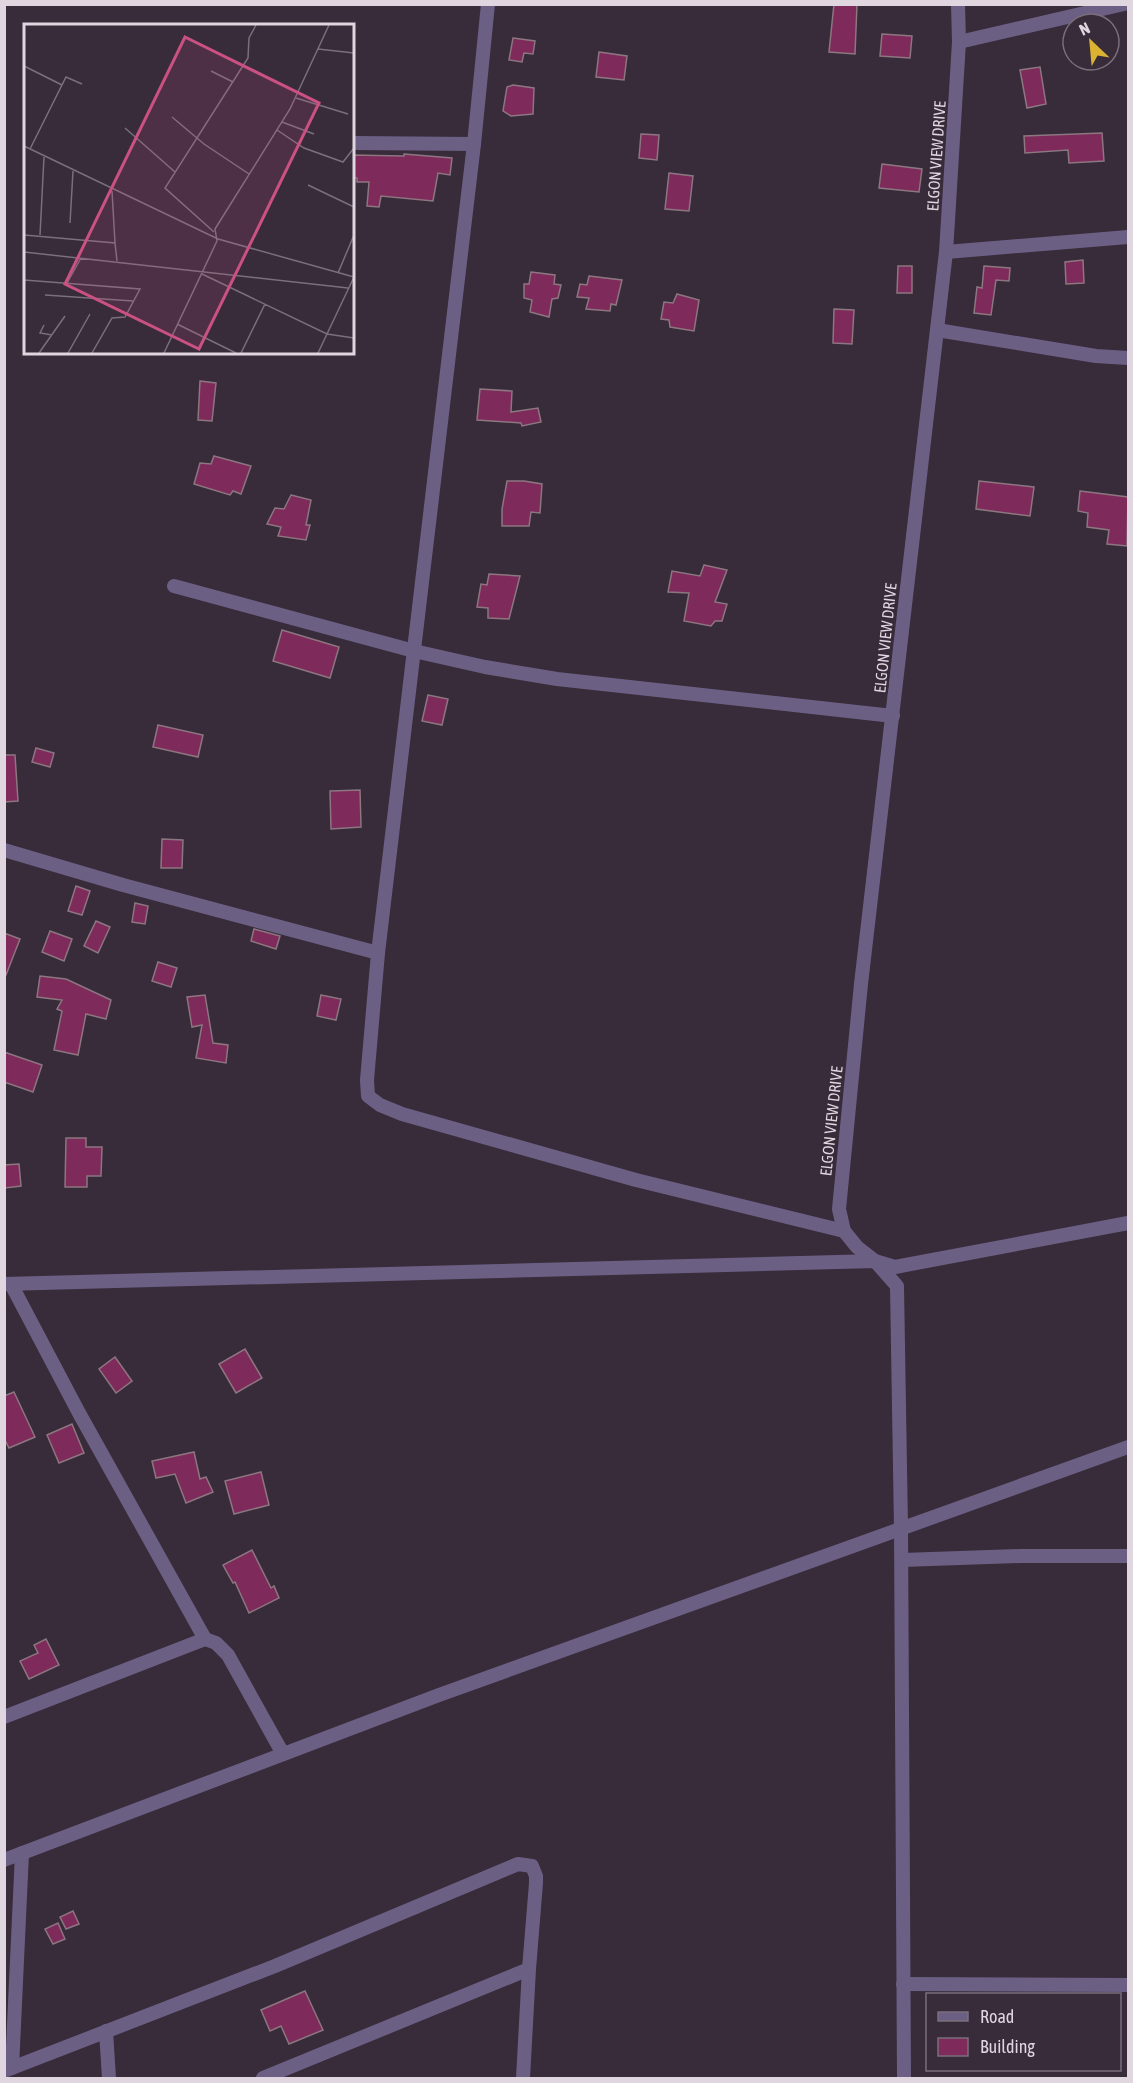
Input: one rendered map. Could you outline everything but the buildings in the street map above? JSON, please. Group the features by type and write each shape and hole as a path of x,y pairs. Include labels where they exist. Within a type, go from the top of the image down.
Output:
{"street":[{"path":"488,4 474,144 378,953 367,1080 368,1096 380,1105 402,1114 636,1180 844,1231 897,1286 902,1528 904,2079"},
{"name":"ELGON VIEW DRIVE","path":"844,1231 839,1209 861,984 946,252 959,42 958,4"},
{"path":"959,42 1124,4"},
{"path":"354,143 474,144"},
{"path":"946,252 1128,237"},
{"path":"937,330 1096,356 1128,358"},
{"path":"174,586 414,651 485,667 557,679 893,716"},
{"path":"4,850 123,885 378,953"},
{"path":"283,1754 228,1655 216,1643 205,1639 8,1284 875,1261 895,1267 1128,1223"},
{"path":"4,1860 450,1690 1128,1447"},
{"path":"902,1560 1128,1556"},
{"path":"4,1717 205,1639"},
{"path":"22,1853 8,2069 275,1966 518,1864 532,1866 536,1876 523,2079"},
{"path":"263,2079 529,1969"},
{"path":"903,1984 1128,1985"},
{"path":"106,2031 109,2079"}]}
